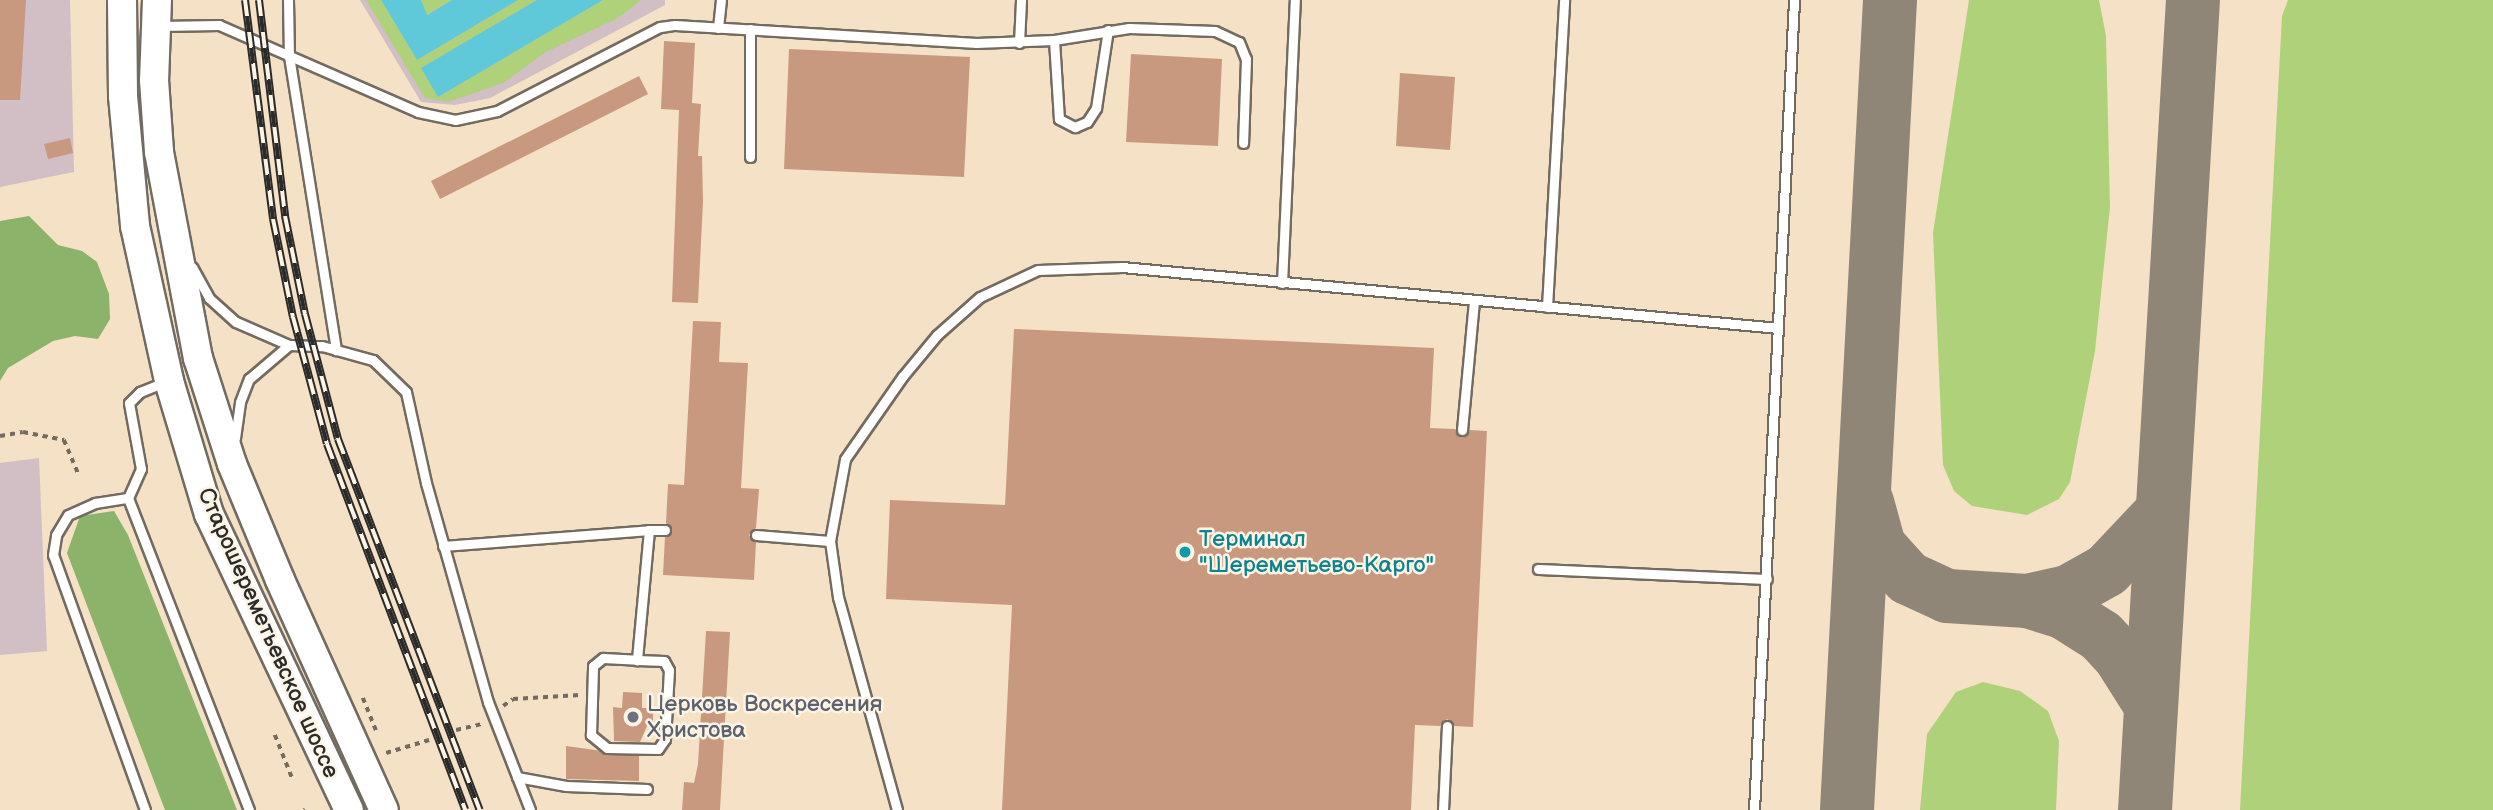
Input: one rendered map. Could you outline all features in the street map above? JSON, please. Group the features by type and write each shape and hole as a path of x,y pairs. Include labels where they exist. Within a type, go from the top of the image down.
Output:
{"main road":[{"name":"Старошереметьевское шоссе","path":"122,0 123,96 135,226 169,380 209,514 349,810"},
{"name":"Старошереметьевское шоссе","path":"157,13 154,80 159,152 198,358 232,464 384,810"}],"lane":[{"path":"288,0 289,56 335,350"},
{"path":"718,27 721,0"},
{"path":"1019,43 1021,0"},
{"path":"1282,283 1295,0"},
{"path":"1547,307 1564,0"},
{"path":"1754,810 1794,0"},
{"path":"157,13 219,25 418,112 456,120 497,111 660,27 718,27 1019,43 1108,30 1215,30 1239,42 1246,59 1243,143"},
{"path":"750,29 750,157"},
{"path":"1054,40 1059,120 1075,127 1087,122 1096,108 1108,30"},
{"path":"170,219 194,271 220,310 248,329 289,345 335,350 373,360 406,392 443,545 493,715 530,810"},
{"path":"897,810 838,597 830,541 845,459 911,366 980,297 1038,270 1122,267 1778,328"},
{"path":"1462,430 1475,301"},
{"path":"232,464 240,402 250,379 289,345"},
{"path":"169,380 140,391 129,402 141,469 128,498 249,810"},
{"path":"128,498 95,503 68,515 56,535 53,555 145,810"},
{"path":"637,660 649,530"},
{"path":"443,545 665,530"},
{"path":"756,535 830,541"},
{"path":"1538,569 1767,579"},
{"path":"603,658 637,660 664,660 669,670 665,739 658,749 607,748 591,735 593,666 603,658"},
{"path":"1443,810 1447,726"},
{"path":"517,776 566,786 647,789"}],"path":[{"path":"0,436 23,432 64,440 79,475"},
{"path":"456,730 477,727 513,699 592,695"},
{"path":"363,698 381,740"},
{"path":"275,735 293,780"},
{"path":"387,755 429,740"}],"shaded area":[{"path":"0,0 70,0 74,172 0,187"},
{"path":"360,0 665,0 665,5 490,98 455,105 421,102"},
{"path":"39,458 47,651 0,655 0,463"}],"green space":[{"path":"366,0 381,0 417,60 518,0 537,0 422,68 438,97 603,0 641,0 618,18 546,52 503,83 448,102 425,98"},
{"path":"421,0 452,0 426,15"},
{"path":"1969,0 2099,0 2106,36 2110,207 2095,351 2070,482 2059,499 2027,515 1972,506 1954,491 1943,465 1933,233"},
{"path":"2288,0 2493,0 2493,810 2240,810 2282,16"},
{"path":"29,216 58,245 82,251 97,262 109,294 110,319 98,339 75,336 53,341 8,368 0,381 0,221"},
{"path":"114,511 128,535 237,810 165,810 67,553 80,516"},
{"path":"1983,682 2020,691 2048,711 2059,741 2056,810 1920,810 1927,734 1956,692"}],"water":[{"path":"381,0 421,0 427,15 452,0 518,0 417,60"},
{"path":"537,0 603,0 438,97 421,68"}],"building":[{"path":"0,0 26,0 20,100 0,100"},
{"path":"664,41 695,43 692,103 701,104 698,156 702,156 703,201 698,303 672,302 679,110 661,109"},
{"path":"789,49 970,57 964,177 784,169"},
{"path":"1131,54 1222,59 1218,146 1126,142"},
{"path":"1400,73 1455,77 1450,150 1396,146"},
{"path":"639,76 648,94 440,199 431,181"},
{"path":"70,138 73,153 48,159 44,144"},
{"path":"693,321 721,322 719,362 748,363 741,488 759,489 756,528 749,535 756,542 754,580 663,575 665,537 672,531 666,523 668,484 684,485"},
{"name":"Терминал \"Шереметьево-Карго\"","path":"1014,329 1434,348 1430,428 1455,429 1462,437 1469,430 1487,431 1473,727 1454,726 1447,719 1440,726 1415,725 1411,810 1002,810 1012,605 886,599 890,500 1005,505"},
{"path":"706,631 730,632 720,810 682,810 684,782 694,783 698,764"},
{"name":"Церковь Воскресения Христова","path":"623,692 642,693 642,708 653,708 653,726 647,726 640,742 614,741 613,707 622,708"},
{"path":"566,746 639,756 639,781 566,779"}],"taxiway":[{"path":"1847,810 1890,0"},
{"path":"2145,810 2193,0"},
{"path":"1867,502 1879,546 1908,578 1947,596 2027,601 2068,592 2107,570 2160,514"},
{"path":"2027,601 2063,612 2101,636 2119,655 2150,704"}],"railway":[{"path":"245,0 273,219 293,317 327,444 465,810"},
{"path":"259,0 285,216 305,314 338,439 480,810"}],"place":[{"name":"Терминал \"Шереметьево-Карго\"","path":"1185,552"},
{"name":"Церковь Воскресения Христова","path":"633,717"}]}
